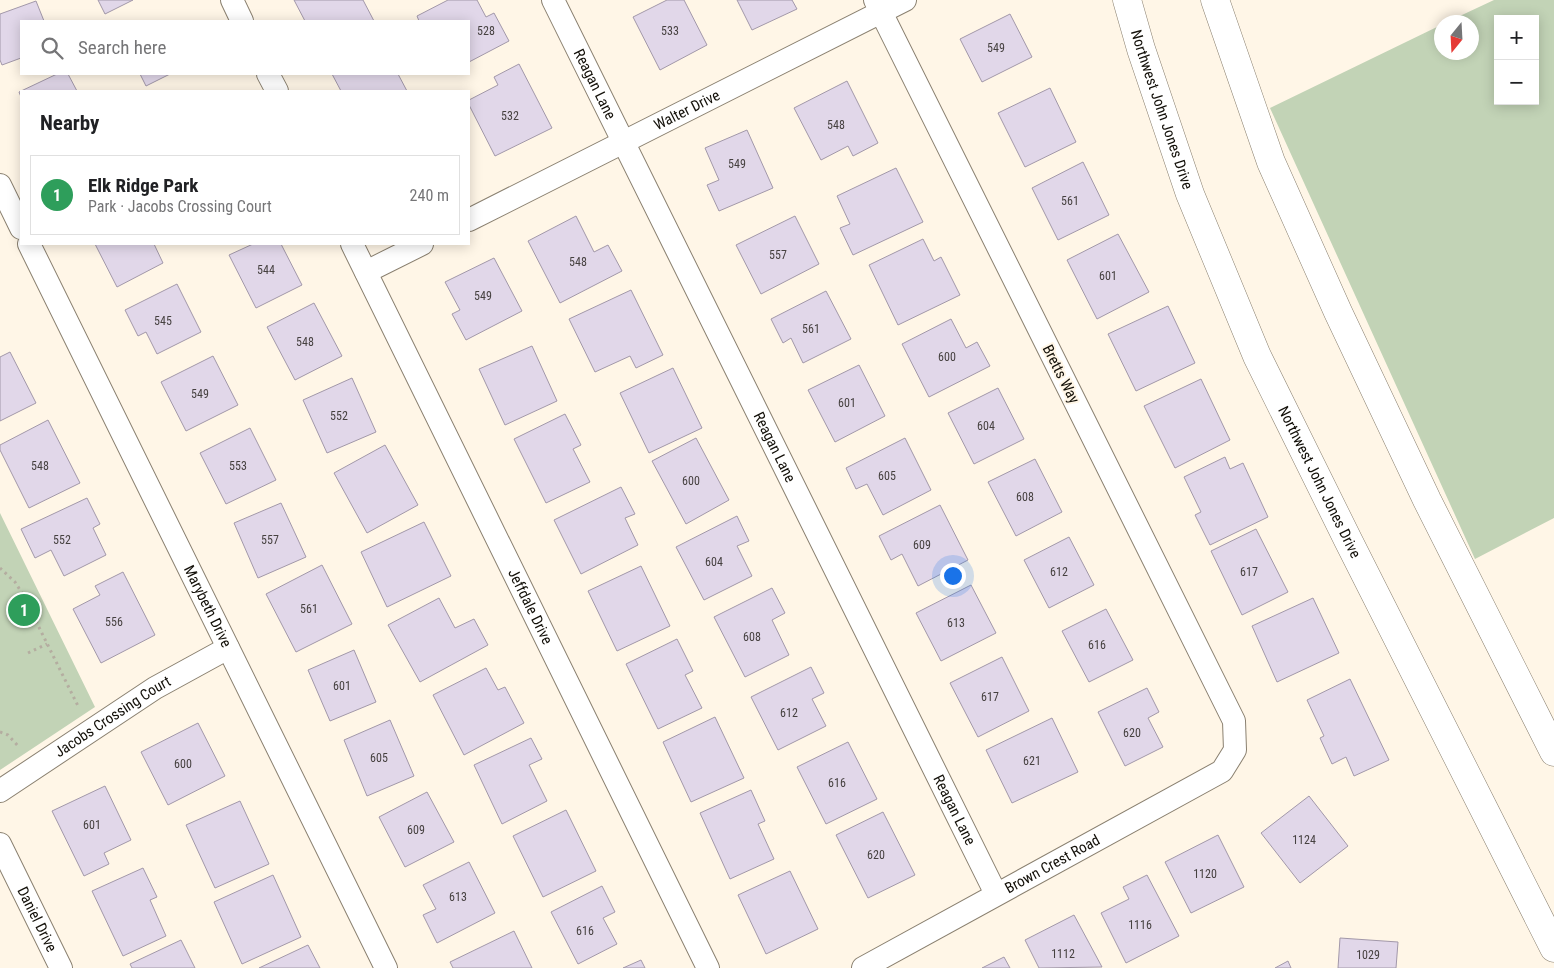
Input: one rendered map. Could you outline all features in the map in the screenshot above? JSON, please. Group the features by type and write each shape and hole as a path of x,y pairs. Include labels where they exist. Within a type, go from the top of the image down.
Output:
{"main road":[{"name":"Northwest John Jones Drive","path":"1127,0 1141,49 1190,194 1257,356 1554,948"},
{"path":"1216,0 1264,144 1278,179 1427,500 1554,752"}],"street":[{"path":"232,0 242,20"},
{"name":"Reagan Lane","path":"553,0 996,894"},
{"name":"Walter Drive","path":"470,219 623,142 878,6 905,0"},
{"name":"Bretts Way","path":"878,6 1234,721 1235,750"},
{"path":"269,75 276,90"},
{"path":"0,185 20,226"},
{"name":"Marybeth Drive","path":"29,245 386,968"},
{"name":"Jeffdale Drive","path":"352,245 708,968"},
{"path":"366,272 420,245"},
{"name":"Jacobs Crossing Court","path":"0,791 155,688 228,648"},
{"name":"Brown Crest Road","path":"863,968 1222,771 1235,750"},
{"name":"Daniel Drive","path":"0,844 61,968"}],"path":[{"path":"0,568 16,582 79,708"},
{"path":"28,653 48,644"},
{"path":"0,732 8,734 20,748"}],"green space":[{"path":"1494,0 1554,0 1554,518 1475,559 1270,108 1434,28 1434,60 1479,60 1479,15 1462,15"},
{"path":"0,513 95,707 0,770"}],"building":[{"path":"98,0 133,0 105,14"},
{"path":"294,0 363,0 373,20 304,20"},
{"path":"448,0 477,0 486,17 494,13 509,41 470,61 470,20 419,20 417,16"},
{"path":"667,0 684,0 707,45 660,70 633,17"},
{"path":"737,0 792,0 797,9 752,30"},
{"path":"36,1 44,20 20,20 20,58 2,65 0,60 0,14"},
{"path":"1010,14 1032,57 982,82 960,39"},
{"path":"519,64 552,128 495,156 470,107 470,99 498,85 494,77"},
{"path":"55,75 69,75 76,90 23,90"},
{"path":"140,75 168,75 146,86"},
{"path":"333,75 399,75 406,90 340,90"},
{"path":"847,81 878,143 853,156 848,146 821,160 794,108"},
{"path":"1050,88 1076,142 1025,167 998,113"},
{"path":"747,130 773,188 719,211 707,185 719,180 705,148"},
{"path":"1083,162 1109,215 1058,240 1032,188"},
{"path":"896,168 923,222 853,255 840,228 850,224 837,196"},
{"path":"576,216 594,252 608,245 622,271 560,303 528,241"},
{"path":"795,216 819,264 761,294 736,245"},
{"path":"1118,234 1149,292 1097,319 1067,260"},
{"path":"923,239 934,261 941,257 960,295 898,325 869,265"},
{"path":"96,245 154,245 163,263 117,287"},
{"path":"251,245 282,245 302,285 256,308 229,255"},
{"path":"494,258 522,311 466,340 452,314 460,310 445,282"},
{"path":"177,284 201,332 157,354 146,332 138,336 125,310"},
{"path":"631,290 663,355 636,368 630,356 595,372 569,319"},
{"path":"826,291 851,339 803,363 791,338 783,343 771,319"},
{"path":"314,303 342,356 295,380 267,327"},
{"path":"1168,306 1195,363 1136,391 1108,334"},
{"path":"951,319 966,348 977,342 990,366 929,397 902,344"},
{"path":"532,346 557,401 505,425 479,369"},
{"path":"10,352 36,403 0,421 0,357"},
{"path":"213,356 238,405 186,431 161,382"},
{"path":"859,365 885,416 835,442 808,390"},
{"path":"673,368 702,428 649,453 620,393"},
{"path":"352,378 376,432 327,453 303,400"},
{"path":"1201,379 1230,440 1175,468 1144,406"},
{"path":"998,388 1024,439 974,464 948,413"},
{"path":"565,414 581,445 573,449 590,482 546,503 514,439"},
{"path":"48,420 80,483 29,508 0,450 0,445"},
{"path":"250,428 276,480 226,504 200,453"},
{"path":"696,438 729,500 686,524 652,461"},
{"path":"905,438 931,490 883,515 867,484 856,489 846,468"},
{"path":"385,445 418,505 367,533 334,473"},
{"path":"1225,457 1230,469 1243,463 1268,517 1210,545 1195,515 1201,512 1184,477"},
{"path":"1035,459 1062,512 1016,536 988,482"},
{"path":"621,487 635,514 625,518 638,545 581,574 554,520"},
{"path":"87,498 100,524 93,528 106,555 64,576 51,550 35,558 21,529"},
{"path":"281,503 306,557 258,578 234,523"},
{"path":"940,505 968,560 918,586 902,554 891,560 879,536"},
{"path":"737,516 749,541 737,546 752,576 704,600 676,547"},
{"path":"424,522 451,576 387,607 361,552"},
{"path":"1256,529 1288,592 1242,615 1211,551"},
{"path":"1069,537 1094,585 1049,608 1024,560"},
{"path":"322,565 352,624 296,652 266,594"},
{"path":"641,566 670,626 617,651 588,591"},
{"path":"123,572 155,635 101,663 73,609 100,595 95,586"},
{"path":"971,585 996,633 941,661 916,613"},
{"path":"772,588 785,613 772,620 789,655 745,677 714,617"},
{"path":"439,598 455,628 474,619 488,645 420,682 388,625"},
{"path":"1313,598 1339,653 1277,682 1252,626"},
{"path":"1106,609 1133,660 1089,682 1062,631"},
{"path":"677,639 693,671 685,675 702,708 658,729 626,664"},
{"path":"354,650 376,702 330,721 308,670"},
{"path":"1002,657 1029,711 978,737 950,683"},
{"path":"811,667 824,693 812,699 826,726 778,750 751,697"},
{"path":"486,668 498,690 505,687 524,723 464,755 433,695"},
{"path":"1350,679 1389,760 1354,776 1346,757 1332,764 1320,738 1324,736 1307,700"},
{"path":"1147,688 1159,712 1148,718 1163,747 1125,766 1098,712"},
{"path":"715,717 744,778 691,802 663,742"},
{"path":"1052,718 1078,772 1012,803 986,750"},
{"path":"390,720 414,776 367,796 344,740"},
{"path":"198,723 225,776 168,805 141,752"},
{"path":"531,738 542,759 529,765 547,801 502,824 474,765"},
{"path":"848,742 877,799 826,824 797,767"},
{"path":"105,786 131,840 104,853 109,864 84,876 52,811"},
{"path":"751,790 765,821 758,824 774,859 730,879 700,813"},
{"path":"427,792 454,842 405,867 379,817"},
{"path":"1309,796 1348,846 1300,883 1261,833"},
{"path":"240,801 269,864 215,888 186,825"},
{"path":"566,810 596,871 543,897 513,836"},
{"path":"883,812 915,875 868,898 836,835"},
{"path":"1218,835 1244,887 1191,913 1165,862"},
{"path":"469,862 495,913 437,943 423,915 436,909 423,885"},
{"path":"143,868 157,897 150,900 166,936 123,956 92,891"},
{"path":"790,871 818,929 766,954 738,895"},
{"path":"273,875 301,937 242,964 214,902"},
{"path":"1147,875 1179,936 1126,963 1101,913 1129,899 1123,887"},
{"path":"602,886 615,912 603,918 617,944 578,964 551,912"},
{"path":"1074,915 1102,967 1039,968 1025,940"},
{"path":"514,931 532,968 453,968 450,962"},
{"path":"1340,938 1398,942 1396,968 1338,968"},
{"path":"181,940 195,968 132,968 130,964"},
{"path":"308,945 320,968 259,968"},
{"path":"1004,957 1010,968 982,968"},
{"path":"641,960 645,968 623,968"},
{"path":"1288,961 1291,968 1275,968"}],"place":[{"name":"Elk Ridge Park","path":"24,610"}]}
